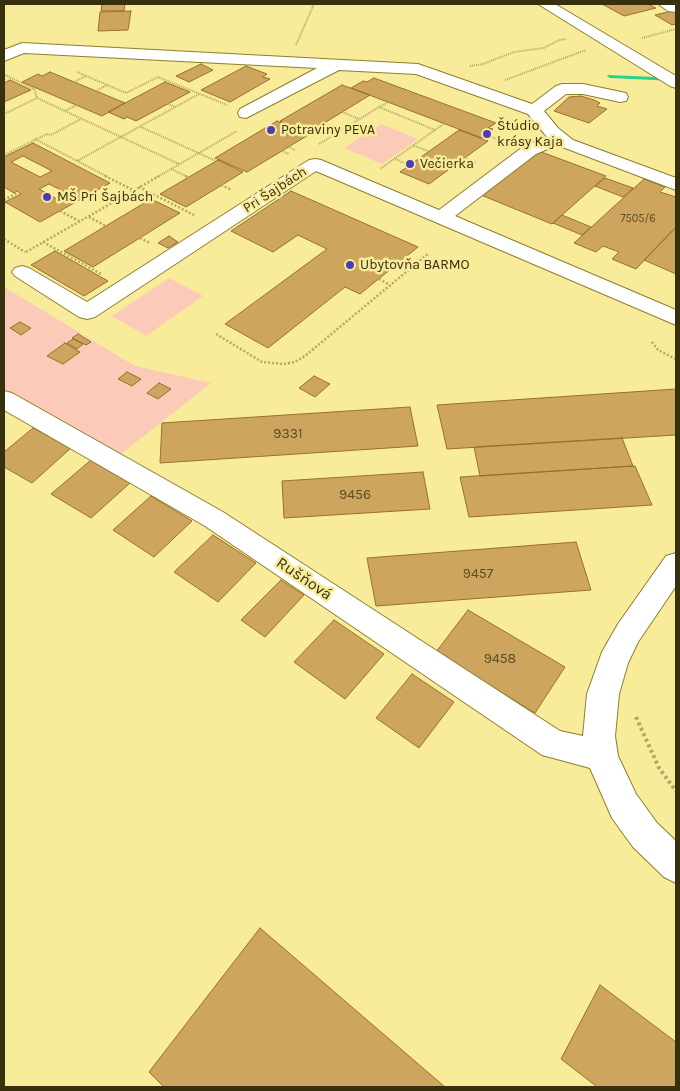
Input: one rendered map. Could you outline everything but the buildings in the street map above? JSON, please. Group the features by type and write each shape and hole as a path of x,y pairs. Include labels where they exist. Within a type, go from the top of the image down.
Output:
{"street":[{"path":"545,4 676,83"},
{"path":"665,4 672,8 676,7"},
{"path":"4,47 418,69 534,110 552,132 567,144 676,184"},
{"path":"4,56 22,48"},
{"path":"246,113 337,64"},
{"path":"537,87 556,94"},
{"path":"534,110 562,89 583,89 620,97"},
{"path":"440,218 530,150 559,138"},
{"name":"Pri Šajbách","path":"22,260 87,312 315,164 676,318"},
{"name":"Rušňová","path":"4,399 214,519 553,744 602,756"},
{"path":"676,564 628,633 614,661 602,694 599,736 602,756 611,781 624,806 645,834 676,865"}],"path":[{"path":"295,46 314,4"},
{"path":"612,44 676,29"},
{"path":"468,66 483,64 514,52 544,48 558,40 567,38"},
{"path":"479,91 594,47"},
{"path":"4,239 22,260 88,216 259,118 158,77 126,93 71,69"},
{"path":"4,74 34,88 37,98 179,164"},
{"path":"74,82 86,76"},
{"path":"96,91 107,85"},
{"path":"77,161 200,94"},
{"path":"4,113 37,98"},
{"path":"314,147 388,102"},
{"path":"168,104 176,107"},
{"path":"64,111 77,105"},
{"path":"379,107 435,130"},
{"path":"342,112 359,120"},
{"path":"4,155 46,134 51,135 81,119"},
{"path":"375,173 445,123"},
{"path":"141,127 216,161"},
{"path":"487,134 504,143 497,148"},
{"path":"35,139 134,190"},
{"path":"414,145 428,151"},
{"path":"289,147 295,150"},
{"path":"282,151 289,154"},
{"path":"464,158 477,163"},
{"path":"469,169 484,158"},
{"path":"394,159 409,165"},
{"path":"171,169 188,177"},
{"path":"221,185 232,190"},
{"path":"139,187 194,214"},
{"path":"4,200 19,192"},
{"path":"60,210 80,221"},
{"path":"88,216 106,226"},
{"path":"140,238 150,243"},
{"path":"216,334 262,362 284,364 295,362 306,356 429,253"},
{"path":"379,279 390,285"},
{"path":"652,342 658,350 676,359"},
{"path":"636,717 659,768 676,791"}],"shaded area":[{"path":"381,124 418,139 382,164 344,148"},
{"path":"169,278 203,296 146,336 112,316"},
{"path":"4,287 135,366 211,383 121,454 4,389"}],"waterway":[{"path":"610,76 676,80"}],"place":[{"name":"Potraviny PEVA","path":"271,130"},
{"name":"Štúdio krásy Kaja","path":"487,134"},
{"name":"Večierka","path":"410,164"},
{"name":"MŠ Pri Šajbách","path":"47,197"},
{"name":"Ubytovňa BARMO","path":"350,265"}]}
